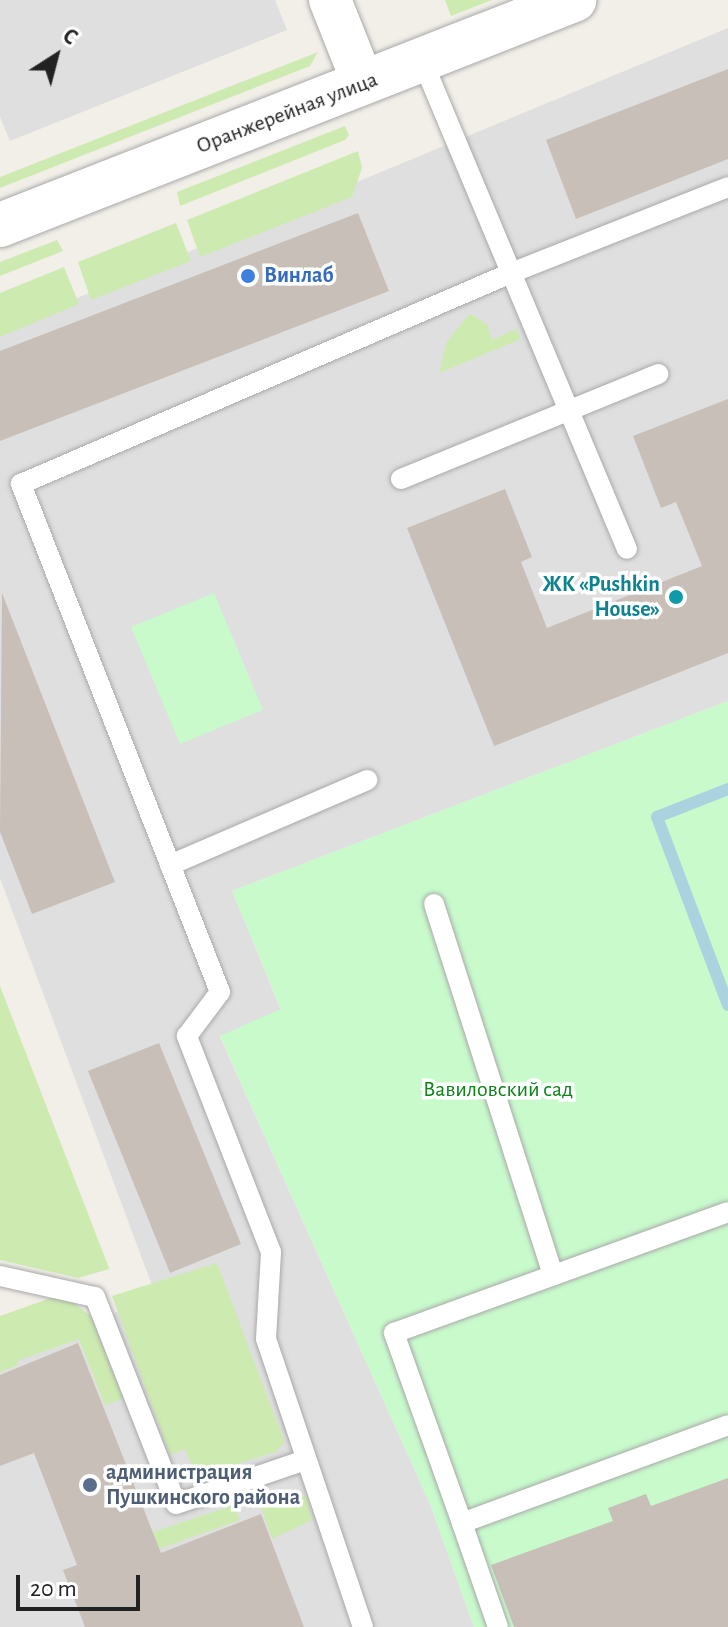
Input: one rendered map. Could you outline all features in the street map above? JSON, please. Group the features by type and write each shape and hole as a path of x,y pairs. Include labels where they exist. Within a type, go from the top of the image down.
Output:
{"street":[{"path":"330,0 363,83"},
{"name":"Оранжерейная улица","path":"0,225 574,0"}],"lane":[{"path":"422,60 627,549"},
{"path":"363,1627 266,1339 271,1252 187,1036 220,992 21,484 511,273 728,187"},
{"path":"401,479 658,374"},
{"path":"170,865 367,780"},
{"path":"434,904 553,1275"},
{"path":"498,1627 394,1333 728,1212"},
{"path":"0,1276 95,1297 176,1504 305,1460"},
{"path":"462,1523 728,1425"}],"shaded area":[{"path":"0,0 275,0 287,30 10,141 0,117"},
{"path":"728,28 728,701 232,891 281,1010 220,1037 430,1504 474,1627 0,1627 0,1359 156,1296 0,878 0,330"}],"green space":[{"path":"445,0 492,0 451,16"},
{"path":"318,52 310,66 0,188 0,177"},
{"path":"345,126 349,135 345,140 180,206 177,192"},
{"path":"358,151 362,168 352,197 200,257 187,220"},
{"path":"176,223 191,261 91,300 78,262"},
{"path":"57,240 63,251 0,276 0,262"},
{"path":"64,267 79,304 0,337 0,293"},
{"path":"470,314 487,324 492,340 516,329 521,339 439,373 447,341"},
{"path":"214,593 263,710 180,744 131,627"},
{"name":"Вавиловский сад","path":"728,701 728,1627 474,1627 430,1504 220,1036 281,1009 232,891"},
{"path":"0,986 109,1269 78,1278 0,1260"},
{"path":"217,1263 285,1443 275,1452 206,1474 192,1466 185,1449 170,1455 112,1296"},
{"path":"62,1294 92,1317 124,1398 105,1405 79,1339 17,1361 18,1365 0,1372 0,1316"},
{"path":"285,1489 307,1497 312,1520 272,1539 258,1498"},
{"path":"234,1505 240,1520 150,1552 144,1535"}],"building":[{"path":"728,69 728,159 576,219 546,140"},
{"path":"358,213 389,291 0,441 0,351"},
{"name":"ЖК «Pushkin House»","path":"728,399 728,653 494,746 407,528 505,489 532,557 521,562 547,628 702,566 676,502 661,508 633,436"},
{"path":"2,593 115,882 32,914 0,832"},
{"path":"159,1043 241,1244 170,1273 88,1071"},
{"name":"администрация Пушкинского района","path":"78,1343 161,1553 261,1514 304,1627 85,1627 63,1570 77,1565 34,1453 0,1466 0,1375"},
{"path":"728,1478 728,1627 514,1627 491,1565 613,1521 608,1508 646,1494 651,1506"}],"waterway":[{"path":"728,789 657,817 728,1005"}],"place":[{"name":"Винлаб","path":"248,276"},
{"name":"ЖК «Pushkin House»","path":"676,597"},
{"name":"администрация Пушкинского района","path":"90,1485"}]}
